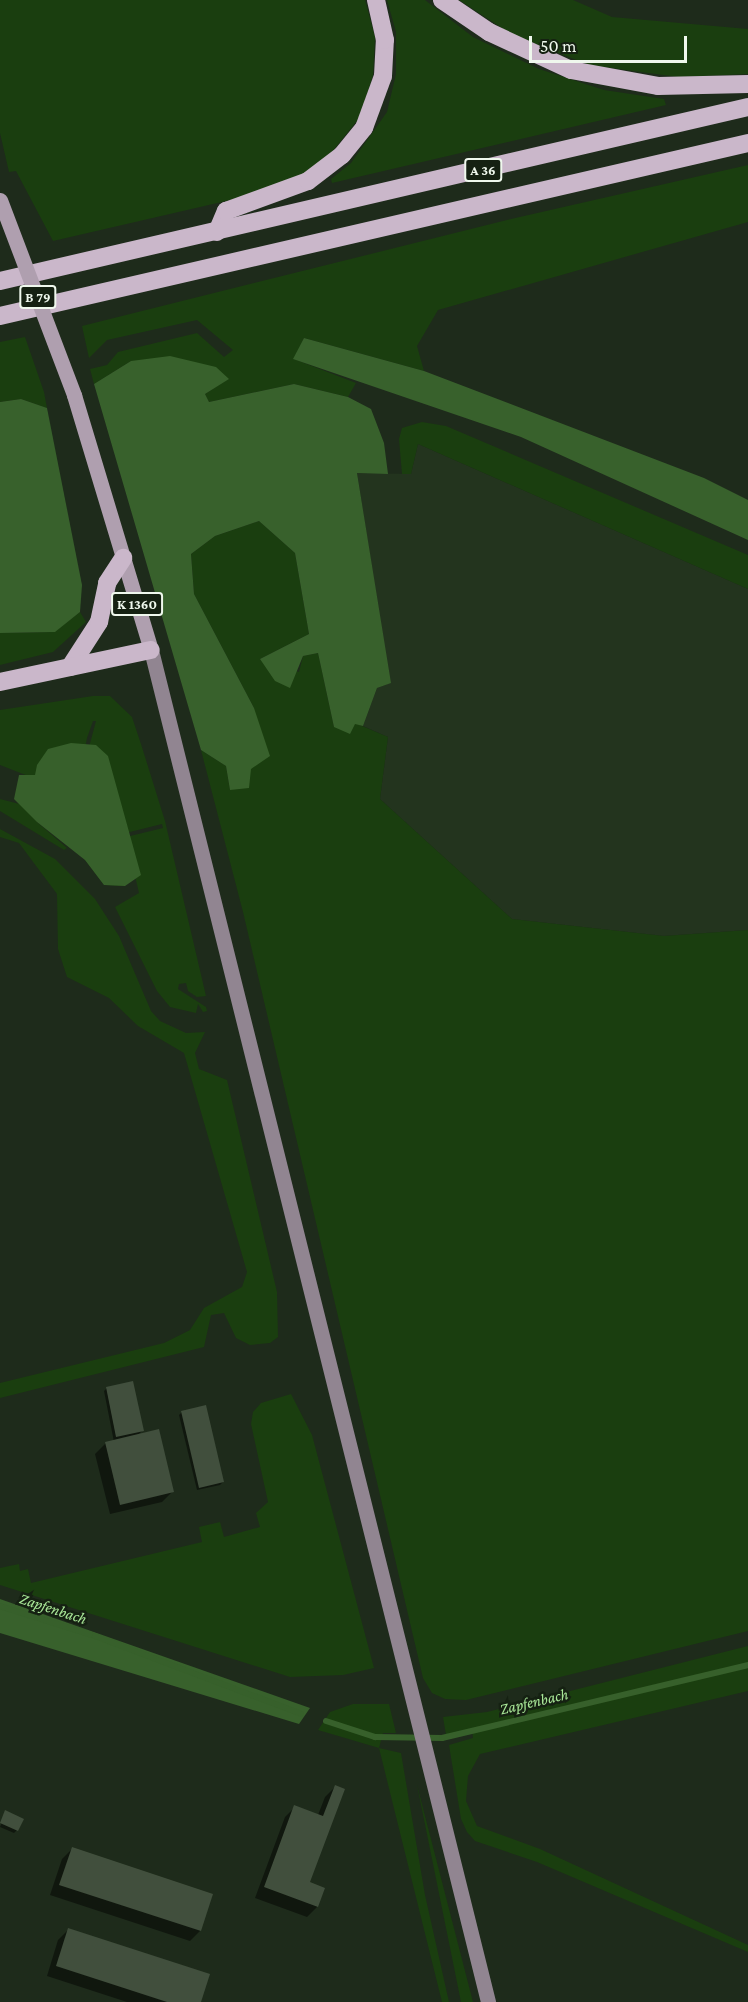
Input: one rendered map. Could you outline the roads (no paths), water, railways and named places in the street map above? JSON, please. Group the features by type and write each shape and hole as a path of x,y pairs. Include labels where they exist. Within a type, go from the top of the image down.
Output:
{"highway":[{"path":"217,232 226,211 308,181 342,155 364,128 384,76 385,40 376,0"},
{"path":"442,0 489,32 571,70 658,86 748,84"},
{"name":"A 36","path":"0,281 748,107"},
{"name":"A 36","path":"0,316 748,142"},
{"path":"70,667 99,622 107,583 123,558"},
{"path":"0,682 151,651"}],"main road":[{"name":"B 79","path":"0,200 74,395 123,558"},
{"name":"K 1360","path":"123,558 193,807 368,1534 418,1718 488,2002"}],"waterway":[{"name":"Zapfenbach","path":"0,1606 95,1636 301,1714"},
{"name":"Zapfenbach","path":"326,1721 375,1737 442,1738 748,1665"}]}
